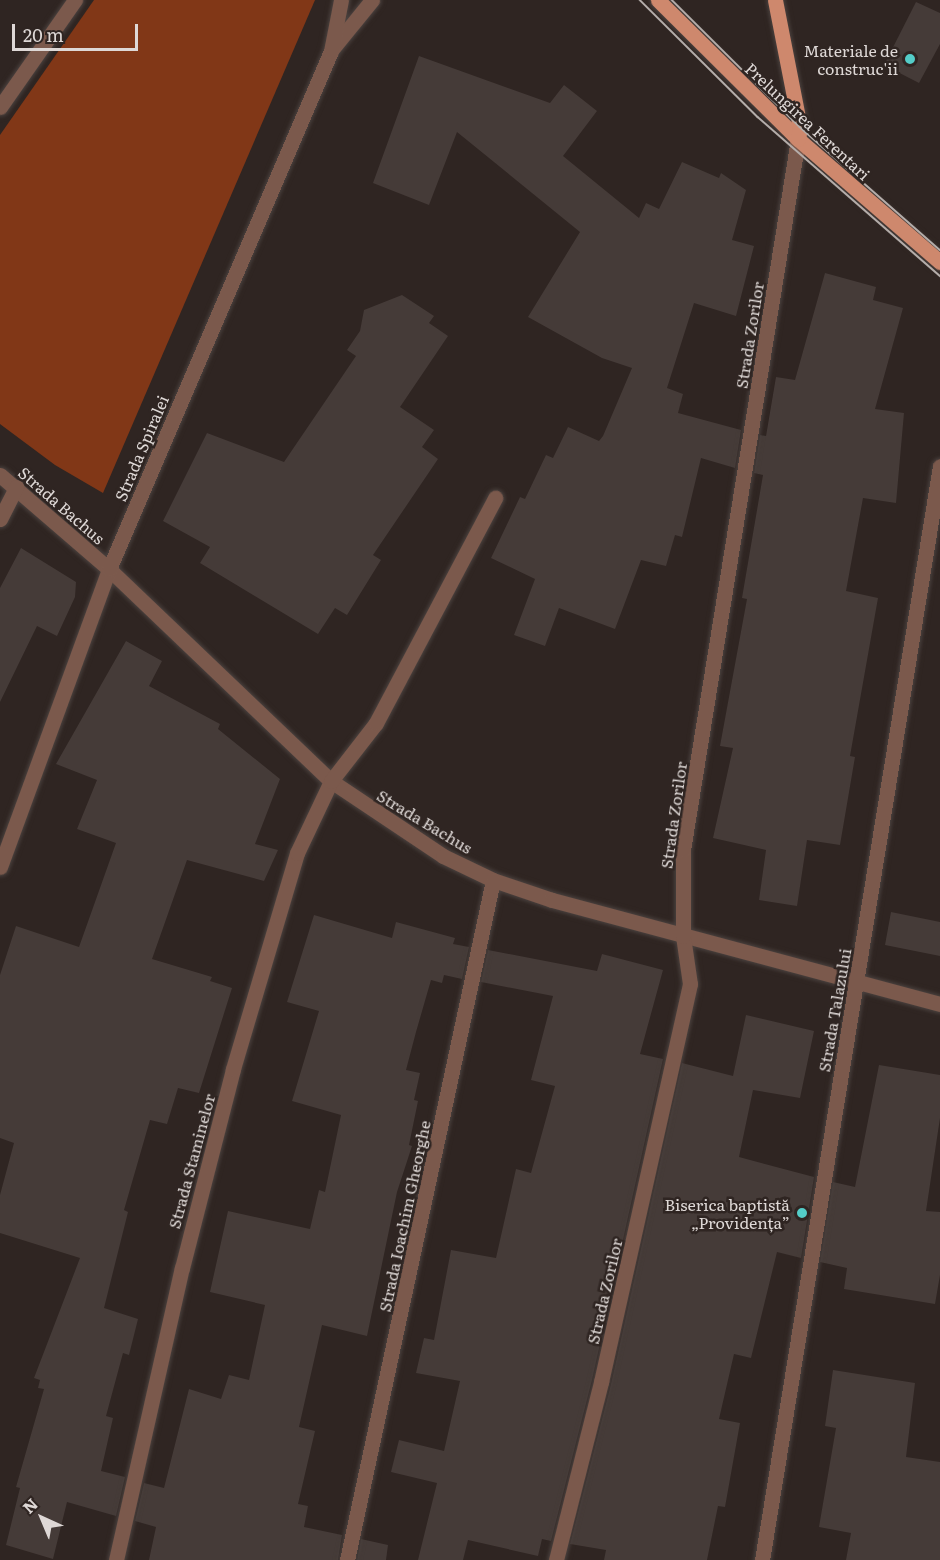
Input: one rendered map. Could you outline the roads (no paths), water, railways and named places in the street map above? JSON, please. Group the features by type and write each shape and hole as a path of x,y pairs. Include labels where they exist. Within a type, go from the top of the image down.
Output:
{"main road":[{"name":"Prelungirea Ferentari","path":"658,0 798,139 940,262"},
{"path":"775,0 800,127 798,139"}],"street":[{"path":"0,107 75,0"},
{"name":"Strada Spiralei","path":"0,867 109,569 331,51 341,0"},
{"name":"Strada Spiralei","path":"331,51 372,0"},
{"name":"Strada Zorilor","path":"556,1560 674,1068 690,984 683,936 683,850 798,139"},
{"name":"Strada Talazului","path":"762,1560 940,466"},
{"name":"Strada Bachus","path":"0,475 109,569 331,781 443,856 494,880 683,936 940,1004"},
{"path":"0,519 16,487"},
{"name":"Strada Staminelor","path":"116,1560 182,1268 236,1058 297,854 331,781 376,723 495,498"},
{"name":"Strada Ioachim Gheorghe","path":"347,1560 494,880"}],"tram line":[{"path":"640,0 758,117 940,276"},
{"path":"672,0 800,127 940,250"}],"place":[{"name":"Materiale de construc'ii","path":"910,59"},
{"name":"Biserica baptistă „Providența”","path":"802,1213"}]}
